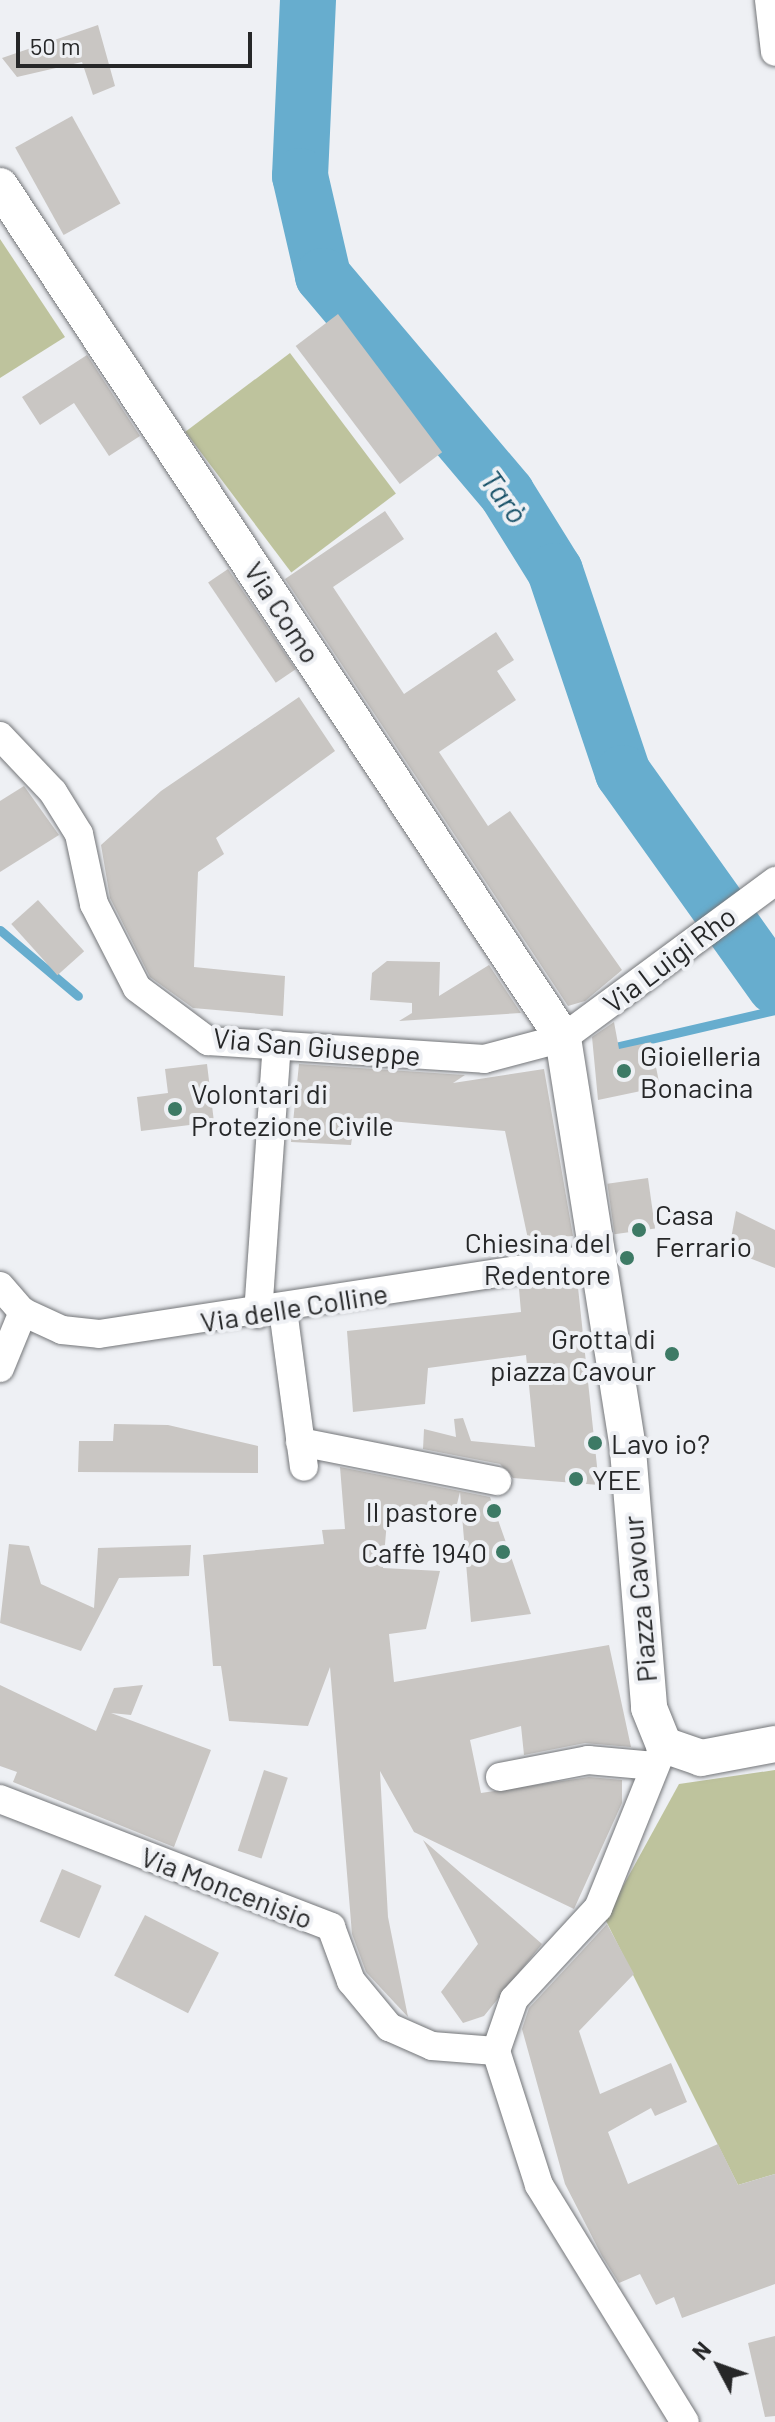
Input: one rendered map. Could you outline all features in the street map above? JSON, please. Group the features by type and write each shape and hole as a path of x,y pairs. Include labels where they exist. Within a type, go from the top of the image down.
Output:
{"street":[{"path":"769,0 775,52"},
{"name":"Via Como","path":"0,186 563,1038"},
{"name":"Via San Giuseppe","path":"0,736 53,792 79,834 94,904 137,988 208,1041 484,1059 563,1038"},
{"name":"Via Luigi Rho","path":"563,1038 775,881"},
{"name":"Piazza Cavour","path":"563,1038 602,1257 628,1450 641,1644 659,1756"},
{"path":"277,1045 270,1312 302,1455 497,1481"},
{"name":"Via delle Colline","path":"0,1286 23,1312 62,1330 99,1334 270,1312 602,1257"},
{"path":"0,1368 23,1312"},
{"path":"500,1777 588,1760 659,1756 701,1758 775,1744"},
{"path":"659,1756 598,1908 514,1999 496,2051 539,2185 685,2422"},
{"name":"Via Moncenisio","path":"0,1799 331,1927 351,1981 389,2027 432,2046 496,2051"}],"green space":[{"path":"0,239 65,337 0,378"},
{"path":"290,353 396,494 291,572 185,432"},
{"path":"775,1770 775,2174 738,2185 605,1919 679,1784"}],"building":[{"path":"98,25 115,86 93,95 82,62 17,77 2,58"},
{"path":"72,116 120,203 64,235 15,148"},
{"path":"338,314 442,452 400,484 296,346"},
{"path":"87,355 140,436 109,456 74,403 40,425 22,397"},
{"path":"385,511 404,539 333,587 404,694 496,632 514,660 497,671 516,700 439,752 488,826 510,811 622,970 585,1001 568,1006 285,579"},
{"path":"228,569 296,669 276,683 208,582"},
{"path":"299,697 335,751 216,838 224,854 198,872 194,967 285,976 283,1016 193,1008 150,977 110,898 101,845 161,791"},
{"path":"24,786 59,835 0,872 0,801"},
{"path":"38,900 84,951 57,975 11,924"},
{"path":"387,961 440,962 439,996 489,965 521,1013 399,1021 412,1013 412,1003 370,1000 372,973"},
{"name":"Gioielleria Bonacina","path":"614,1022 619,1049 651,1042 660,1087 598,1100 592,1037"},
{"name":"Volontari di Protezione Civile","path":"207,1064 214,1122 141,1131 137,1097 168,1093 165,1069"},
{"path":"299,1064 465,1075 453,1083 544,1069 573,1236 528,1239 505,1131 355,1118 351,1145 291,1142"},
{"path":"648,1178 655,1229 614,1234 607,1184"},
{"path":"736,1211 775,1230 775,1268 729,1250"},
{"path":"577,1278 599,1485 513,1478 500,1464 423,1449 424,1429 456,1437 454,1419 463,1418 471,1441 535,1447 526,1355 428,1368 425,1404 353,1412 347,1331 521,1312 519,1289"},
{"path":"114,1424 168,1425 258,1446 258,1473 78,1472 79,1441 113,1441"},
{"path":"340,1467 490,1497 531,1614 471,1622 460,1492 453,1520 388,1509 383,1568 440,1571 426,1629 389,1634 394,1682 609,1645 631,1747 585,1743 524,1755 521,1726 470,1740 481,1793 589,1777 622,1780 622,1803 574,1909 414,1832 380,1771 388,1917 408,2017 366,1972 352,1934 330,1667 308,1726 229,1721 221,1666 213,1666 203,1555 324,1544 322,1530 345,1529"},
{"path":"9,1544 29,1546 41,1584 94,1608 98,1548 191,1545 189,1576 119,1578 81,1651 0,1623"},
{"path":"0,1685 96,1731 114,1688 143,1685 131,1715 111,1713 211,1750 174,1847 13,1782 17,1772 0,1766"},
{"path":"264,1770 288,1778 262,1859 238,1851"},
{"path":"423,1840 542,1944 484,2016 463,2023 441,1992 478,1944"},
{"path":"62,1869 102,1886 79,1938 40,1921"},
{"path":"145,1915 219,1953 188,2013 114,1976"},
{"path":"607,1924 634,1974 579,2031 600,2094 671,2063 687,2102 655,2116 651,2108 608,2132 628,2184 718,2144 738,2185 775,2174 775,2284 682,2318 674,2297 656,2305 640,2274 619,2283 602,2256 565,2184 522,2029 529,2008"},
{"path":"775,2336 775,2416 765,2417 748,2343"}],"waterway":[{"name":"Tarò","path":"308,0 300,176 323,276 507,494 555,571 623,773 775,986"},
{"path":"0,930 78,996"},
{"path":"607,1049 775,1010"}],"place":[{"name":"Gioielleria Bonacina","path":"624,1071"},
{"name":"Volontari di Protezione Civile","path":"175,1109"},
{"name":"Casa Ferrario","path":"639,1230"},
{"name":"Chiesina del Redentore","path":"627,1258"},
{"name":"Grotta di piazza Cavour","path":"672,1354"},
{"name":"Lavo io?","path":"595,1443"},
{"name":"YEE","path":"576,1479"},
{"name":"Il pastore","path":"494,1511"},
{"name":"Caffè 1940","path":"503,1552"}]}
